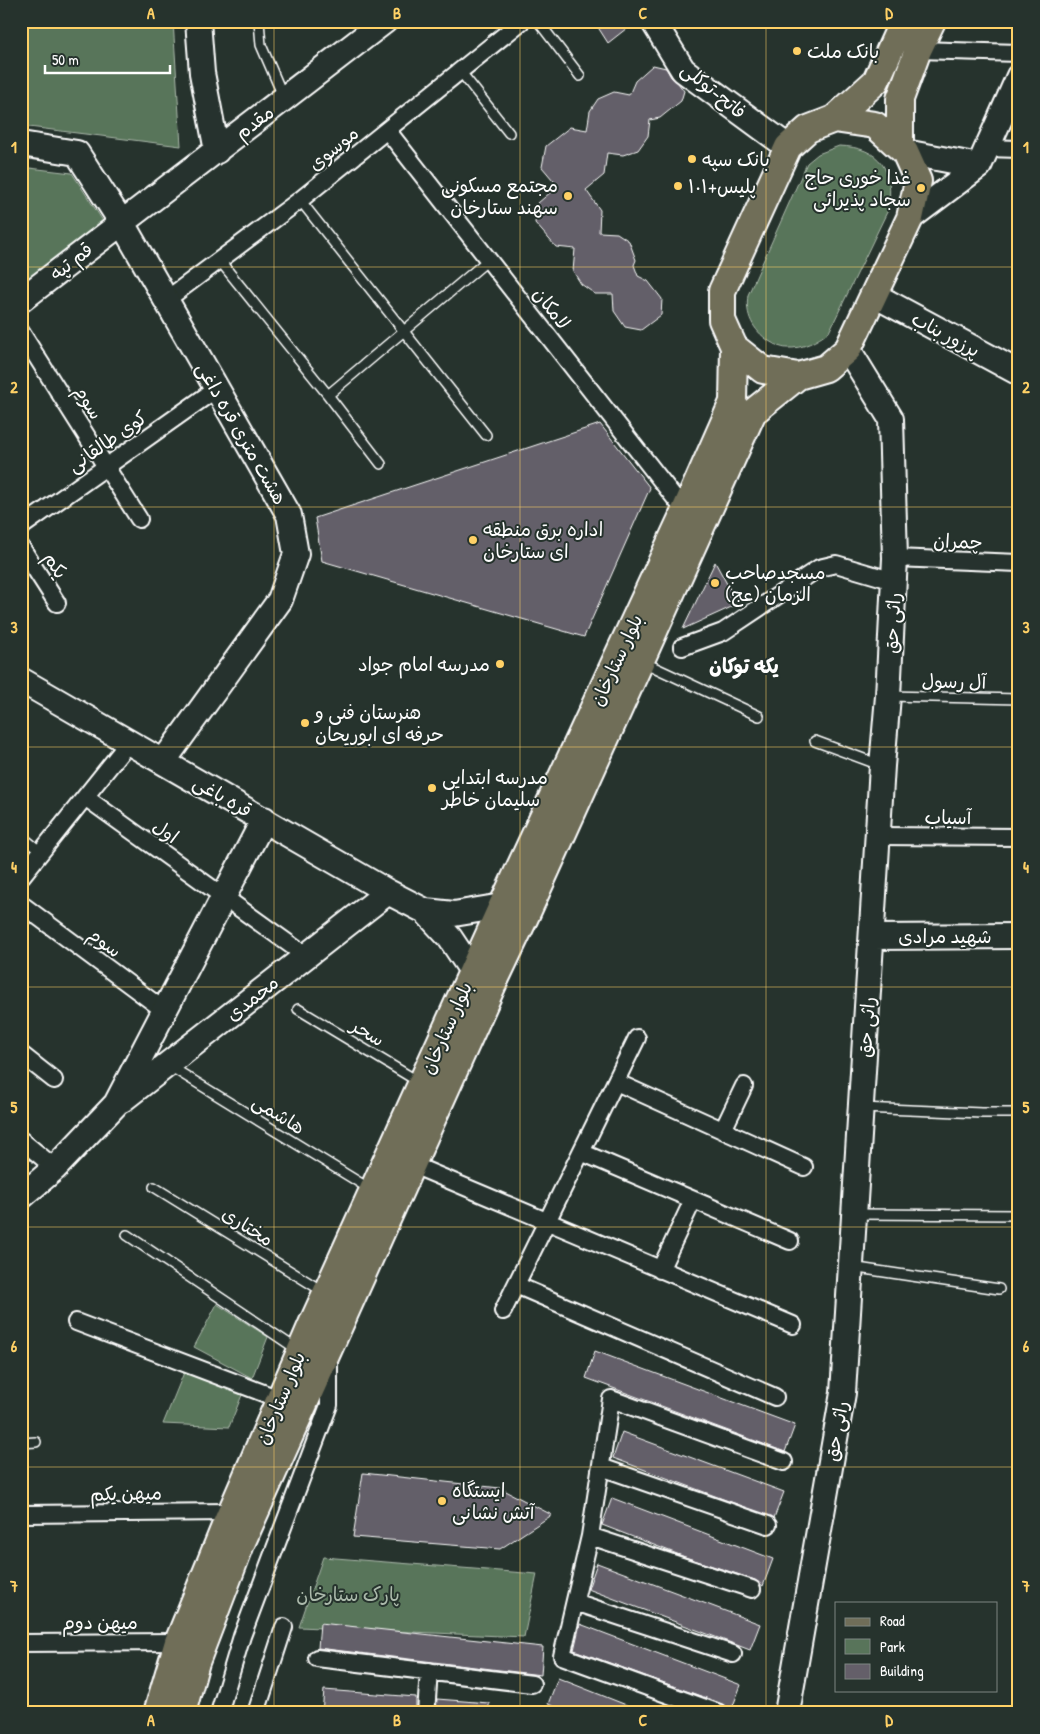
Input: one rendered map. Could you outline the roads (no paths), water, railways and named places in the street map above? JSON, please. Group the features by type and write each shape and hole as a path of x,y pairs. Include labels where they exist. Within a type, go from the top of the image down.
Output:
{"main road":[{"path":"903,21 876,81 834,119 808,128 788,147 722,291 722,320 734,347 763,370 798,376 826,368 848,349 910,218 918,182 903,149 900,99 918,50 932,21"},
{"path":"834,119 875,125 903,149"},
{"name":"بلوار ستارخان","path":"158,1713 178,1642 231,1512 291,1404 329,1351 413,1165 483,976 502,906 685,511 733,402 734,347"},
{"name":"بلوار ستارخان","path":"182,1713 196,1662 291,1404 300,1351 421,1083 483,976 525,917 753,412 798,376"}],"street":[{"path":"198,21 202,72 217,151"},
{"name":"مقدم","path":"122,223 385,21"},
{"name":"موسوی","path":"166,300 300,200 522,21"},
{"name":"فاتح-توکلی","path":"653,21 683,70 788,147"},
{"path":"918,50 1019,52"},
{"path":"910,218 983,157 1019,76"},
{"name":"لامکان","path":"387,130 685,511"},
{"name":"هشت متری قره داغی","path":"21,144 77,152 122,223 289,515 296,554 280,600 162,762"},
{"path":"903,149 983,157 1019,149"},
{"name":"قم تپه","path":"21,300 122,223"},
{"name":"پرزور بناب","path":"874,295 1019,374"},
{"name":"سوم","path":"21,332 139,519"},
{"name":"راثی حق","path":"787,1713 843,1393 895,569 890,419 848,349"},
{"name":"کوی طالقانی","path":"21,527 216,389"},
{"name":"یکم","path":"21,547 57,603"},
{"name":"چمران","path":"682,646 723,632 819,568 836,564 895,569 1019,563"},
{"name":"قره باغی","path":"21,680 388,892 425,911 483,976"},
{"path":"21,878 129,742"},
{"name":"اول","path":"85,797 306,956"},
{"name":"محمدی","path":"116,1104 264,819"},
{"name":"آسیاب","path":"878,836 1019,837"},
{"name":"محمدی","path":"21,1197 55,1168 116,1104 388,892"},
{"name":"سوم","path":"21,904 165,1011"},
{"path":"502,906 525,917"},
{"name":"قره باغی","path":"425,911 454,914 502,906"},
{"name":"شهید مرادی","path":"872,936 1019,936"},
{"path":"503,1312 637,1038"},
{"path":"21,1054 54,1080"},
{"path":"616,1082 804,1167"},
{"path":"723,1130 744,1086"},
{"path":"21,1140 55,1168"},
{"path":"581,1152 790,1241"},
{"path":"413,1165 546,1223 792,1325"},
{"path":"660,1270 693,1200"},
{"path":"516,1285 775,1397"},
{"path":"76,1322 291,1404"},
{"path":"220,1713 242,1636 329,1405 329,1351"},
{"path":"719,1713 562,1656 590,1536 611,1399 784,1462"},
{"path":"601,1468 768,1525"},
{"name":"میهن یکم","path":"21,1514 231,1512"},
{"path":"590,1536 752,1589"},
{"path":"576,1602 734,1654"},
{"path":"256,1713 284,1627"},
{"name":"میهن دوم","path":"21,1643 178,1642"},
{"path":"317,1658 532,1684"},
{"path":"426,1713 429,1671"}],"lane":[{"path":"259,21 261,45 284,99"},
{"path":"538,21 580,76"},
{"path":"460,71 510,133"},
{"path":"300,200 486,435"},
{"path":"328,395 405,332 488,260"},
{"path":"220,261 328,395 380,464"},
{"path":"641,661 759,716"},
{"name":"آل رسول","path":"888,696 1019,699"},
{"path":"815,741 882,766"},
{"path":"21,836 41,852"},
{"name":"سحر","path":"298,1008 421,1083"},
{"name":"هاشمی","path":"168,1065 372,1191"},
{"path":"861,1108 982,1114 1019,1113"},
{"name":"مختاری","path":"154,1187 326,1293"},
{"path":"854,1214 1019,1215"},
{"path":"127,1235 300,1351"},
{"path":"851,1267 999,1289"},
{"path":"21,1443 36,1442"}],"place":[{"name":"بانک ملت","path":"797,51"},
{"name":"بانک سپه","path":"692,159"},
{"name":"پلیس+۱۰۱","path":"678,186"},
{"name":"غذا خوری حاج سجاد پذیرائی","path":"921,188"},
{"name":"مجتمع مسکونی سهند ستارخان","path":"568,196"},
{"name":"اداره برق منطقه ای ستارخان","path":"473,540"},
{"name":"مسجدصاحب الزمان (عج)","path":"715,583"},
{"name":"مدرسه امام جواد","path":"500,664"},
{"name":"هنرستان فنی و حرفه ای ابوریحان","path":"305,723"},
{"name":"مدرسه ابتدایی سلیمان خاطر","path":"432,788"},
{"name":"ایستگاه آتش نشانی","path":"442,1501"}],"district":[{"name":"یکه توکان","path":"744,666"}],"park label":[{"name":"پارک ستارخان","path":"348,1594"}]}
